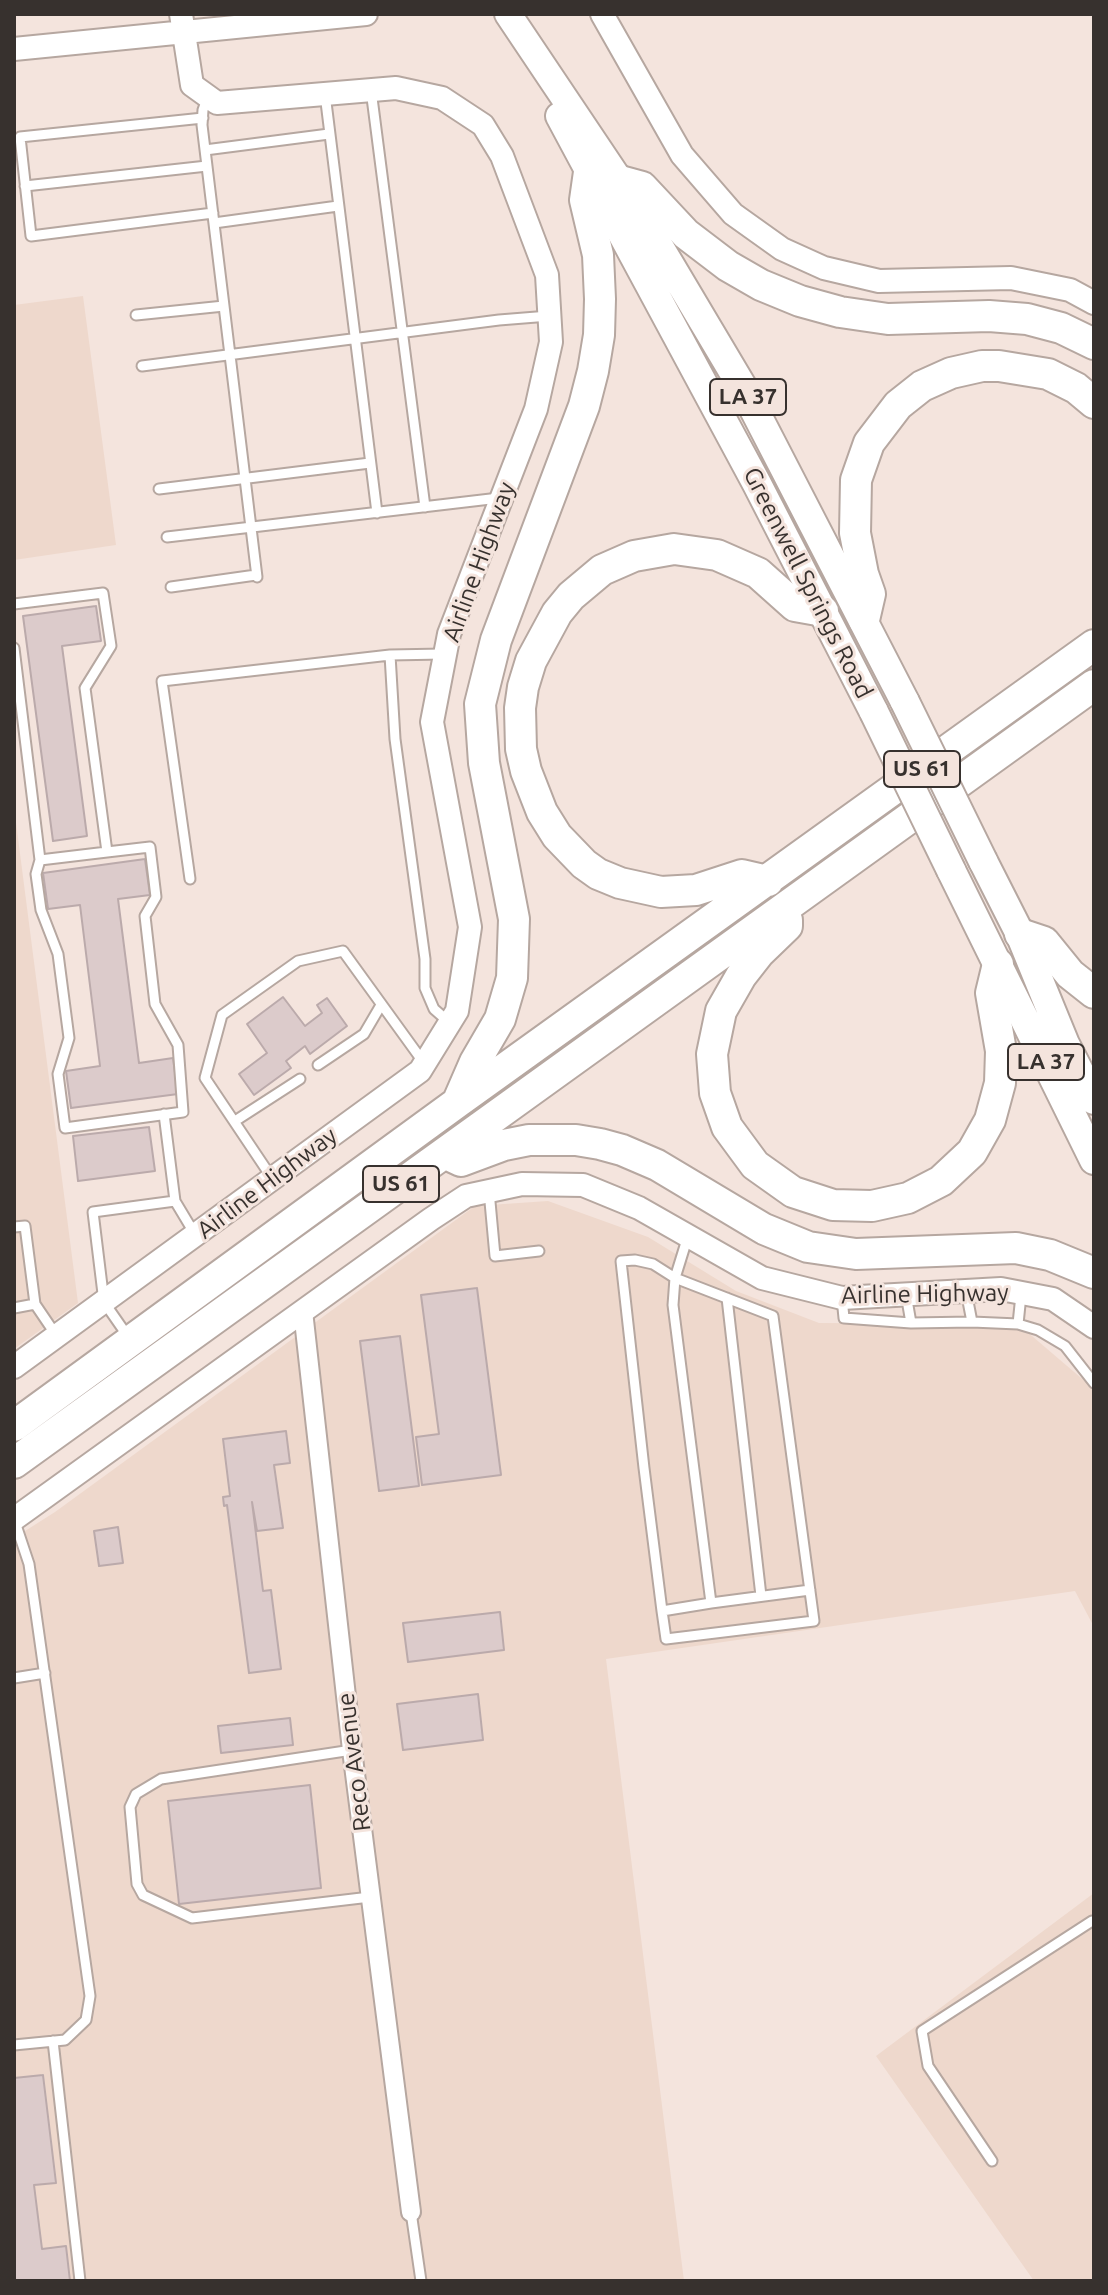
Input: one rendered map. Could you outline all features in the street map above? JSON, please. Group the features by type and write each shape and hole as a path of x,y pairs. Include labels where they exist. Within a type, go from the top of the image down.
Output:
{"highway":[{"path":"458,1102 475,1062 500,1019 512,978 514,919 484,763 480,704 496,640 584,406 597,354 599,274 585,200 589,172"},
{"path":"620,181 642,187 686,234 728,266 761,285 800,301 840,312 888,319 989,316 1027,319 1061,328 1094,344"},
{"path":"864,620 870,594 855,533 856,480 869,443 898,405 922,386 951,373 982,366 1048,374 1076,388 1094,403"},
{"path":"768,881 742,875 696,890 661,892 620,883 584,864 557,836 542,812 526,771 521,749 523,687 531,661 557,613 594,576 634,556 674,549 717,555 758,573 795,606 823,611"},
{"path":"1085,652 1079,636 1094,620"},
{"name":"Airline Highway","path":"14,1426 458,1102 1085,652"},
{"name":"US 61","path":"14,1463 789,904 1089,694"},
{"path":"789,904 787,926 741,976 721,1011 714,1035 712,1075 720,1111 739,1147 774,1180 812,1200 851,1207 890,1204 941,1181 972,1152 990,1120 1000,1083 1001,1051 991,993 998,964"},
{"path":"1020,934 1044,942 1070,974 1094,993"},
{"path":"445,1153 461,1161 504,1145 529,1140 576,1140 600,1144 641,1157 764,1229 808,1247 856,1254 1016,1248 1050,1255 1094,1273"}],"main road":[{"name":"Greenwell Springs Road","path":"506,14 823,611 1094,1160"},
{"name":"Greenwell Springs Road","path":"506,14 620,181 743,388 864,620 1020,934 1065,1044 1094,1100"}],"street":[{"path":"14,49 182,23 366,14"},
{"path":"602,14 682,155 733,214 782,249 824,268 879,281 1011,278 1070,290 1094,303"},
{"path":"182,23 192,85 205,107"},
{"name":"Airline Highway","path":"14,1367 420,1071 457,1011 470,927 432,722 449,634 536,409 551,342 547,275 502,156 483,125 442,98 396,88 217,103 205,107"},
{"name":"Airline Highway","path":"14,1519 431,1219 466,1196 522,1184 583,1185 639,1208 762,1278 842,1298 1001,1289 1053,1299 1094,1327"},
{"name":"Reco Avenue","path":"303,1311 352,1750 411,2212"}],"lane":[{"path":"371,90 425,507"},
{"path":"325,94 377,513"},
{"path":"171,587 257,576 213,218 205,150 205,107 20,137 31,236 213,218 338,206"},
{"path":"205,150 329,134"},
{"path":"25,186 207,166"},
{"path":"136,315 224,306"},
{"path":"142,366 549,316"},
{"path":"159,489 370,463"},
{"path":"167,537 502,498"},
{"path":"14,604 103,593 111,646 85,688 107,852"},
{"path":"14,648 40,860 36,874 41,910 58,954 69,1038 58,1074 65,1128 183,1112 178,1045 155,1004 145,916 156,897 150,847 40,860"},
{"path":"190,879 162,681 390,655 446,654"},
{"path":"390,655 395,739 425,959 425,988 434,1009 450,1023"},
{"path":"272,1178 205,1078 222,1015 298,961 343,951 424,1063"},
{"path":"318,1065 364,1034 381,1005"},
{"path":"235,1121 300,1079"},
{"path":"164,1114 175,1201 196,1236"},
{"path":"489,1191 495,1256 539,1251"},
{"path":"131,1341 104,1302 93,1212 175,1201"},
{"path":"14,1227 25,1226 35,1304 57,1336"},
{"path":"688,1236 675,1278 673,1305 711,1603"},
{"path":"621,1261 653,1264 675,1278 727,1298 773,1316 814,1621 666,1639 621,1261"},
{"path":"966,1291 972,1322"},
{"path":"1018,1324 1021,1293"},
{"path":"906,1294 911,1323"},
{"path":"727,1298 761,1596"},
{"path":"842,1298 844,1318 911,1323 1018,1324 1038,1330 1065,1346 1094,1383"},
{"path":"14,1308 35,1304"},
{"path":"14,1519 29,1564 90,1996 86,2020 65,2040 14,2045"},
{"path":"662,1611 810,1590"},
{"path":"14,1678 45,1673"},
{"path":"352,1750 161,1779 136,1794 130,1807 137,1884 143,1895 192,1918 370,1897"},
{"path":"992,2161 928,2066 922,2031 1093,1921"},
{"path":"53,2041 80,2281"},
{"path":"411,2212 421,2281"}],"shaded area":[{"path":"83,296 116,545 14,560 14,305"},
{"path":"14,807 78,1303 14,1349"},
{"path":"548,1201 648,1237 736,1291 819,1323 1018,1324 1094,1389 1094,1627 1075,1591 606,1659 684,2281 14,2281 14,1538 55,1512 475,1206"},
{"path":"1094,1893 1094,2281 1034,2281 876,2056"}],"building":[{"path":"96,606 101,641 62,646 87,836 53,841 23,616"},
{"path":"145,859 150,895 118,899 139,1063 173,1058 178,1094 71,1108 66,1071 100,1066 80,905 48,909 43,873"},
{"path":"283,997 305,1026 322,1013 317,1005 327,998 347,1026 310,1054 305,1046 286,1061 291,1068 254,1095 239,1074 267,1053 247,1024"},
{"path":"149,1127 155,1171 78,1181 73,1136"},
{"path":"477,1288 501,1475 422,1485 416,1437 439,1434 421,1295"},
{"path":"400,1336 419,1486 379,1491 360,1341"},
{"path":"286,1431 290,1463 274,1465 283,1528 257,1531 252,1502 263,1591 271,1590 281,1669 249,1673 227,1505 224,1506 223,1497 230,1496 223,1439"},
{"path":"118,1527 123,1563 99,1566 94,1531"},
{"path":"500,1612 504,1650 408,1662 403,1623"},
{"path":"478,1694 483,1740 403,1750 397,1704"},
{"path":"290,1718 293,1745 221,1753 218,1726"},
{"path":"310,1785 321,1888 179,1904 168,1801"},
{"path":"43,2075 56,2183 34,2185 42,2249 66,2246 70,2281 14,2281 14,2078"}]}
